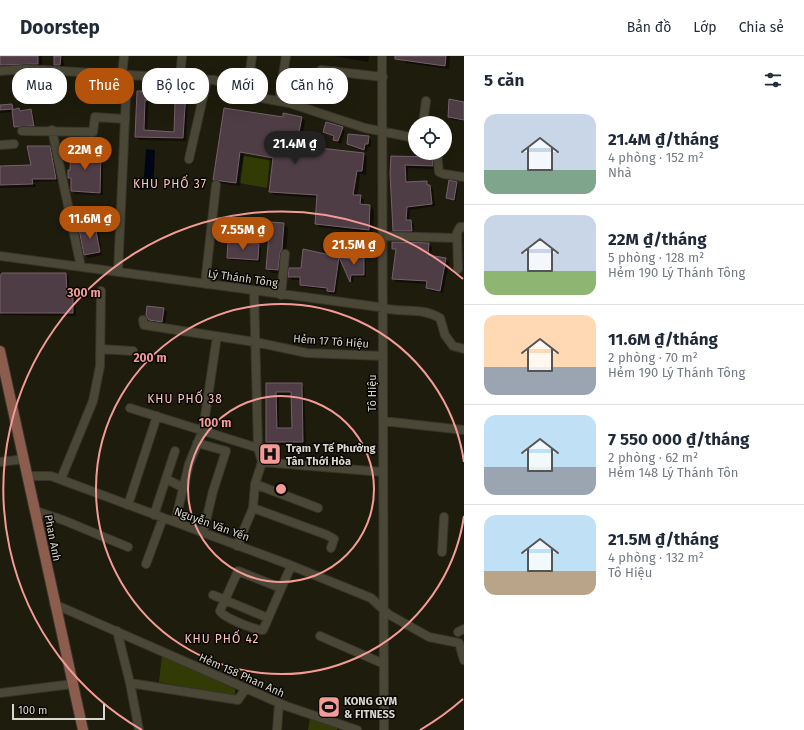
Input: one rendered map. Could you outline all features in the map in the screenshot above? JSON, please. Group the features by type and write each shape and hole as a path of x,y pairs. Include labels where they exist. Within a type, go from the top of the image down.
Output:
{"main road":[{"name":"Phan Anh","path":"0,351 2,368 36,511 54,604 83,730"}],"street":[{"path":"124,56 124,68"},
{"path":"181,68 182,56"},
{"path":"250,68 252,56"},
{"path":"284,68 286,56"},
{"name":"Tô Hiệu","path":"382,56 384,730"},
{"path":"0,71 26,69 75,72"},
{"path":"348,73 383,77"},
{"path":"424,116 426,101"},
{"path":"118,272 125,104"},
{"path":"189,159 202,104"},
{"path":"290,104 365,128 408,136"},
{"path":"22,131 52,130 94,132 95,117 125,119"},
{"path":"52,130 81,267"},
{"path":"0,146 14,144"},
{"path":"438,160 439,172 464,178"},
{"path":"205,284 216,185"},
{"path":"458,269 457,238 460,227 464,227"},
{"path":"383,236 457,238"},
{"path":"281,295 285,254"},
{"name":"Lý Thánh Tông","path":"0,256 281,295 383,308 429,312 440,318 445,335 453,346 464,349"},
{"path":"61,479 93,401 100,366 101,291"},
{"path":"238,546 253,508 255,484 262,462 258,448 254,291"},
{"name":"Hẻm 17 Tô Hiệu","path":"143,320 144,325 255,342 307,353 383,356"},
{"path":"175,522 189,464 203,430 217,336"},
{"path":"100,349 133,352"},
{"path":"130,408 258,448"},
{"path":"128,505 157,416"},
{"path":"383,421 464,430"},
{"path":"197,443 226,451 213,490 203,533"},
{"path":"154,514 176,451"},
{"path":"0,462 24,459"},
{"path":"262,462 383,472"},
{"name":"Nguyễn Văn Yến","path":"28,476 45,475 61,479 291,566 371,598 388,614 430,637 459,643 464,660"},
{"path":"166,479 184,488"},
{"path":"255,484 318,508"},
{"path":"253,508 327,535 334,539 331,548"},
{"path":"36,511 63,520 128,547"},
{"path":"442,552 444,517"},
{"path":"146,564 163,518"},
{"path":"281,588 238,571 221,613 239,622 261,630 268,618 291,566"},
{"path":"213,595 268,618"},
{"name":"Hẻm 158 Phan Anh","path":"54,604 279,703 343,727 357,730"},
{"path":"117,631 140,730"},
{"path":"320,636 384,664"},
{"path":"130,683 238,700 246,688"},
{"path":"0,693 72,684"},
{"path":"277,730 279,703"}],"green space":[{"path":"244,153 270,158 267,188 239,183"},
{"path":"162,655 235,689 235,696 159,682"},
{"path":"310,718 337,726 337,730 308,730"}],"shaded area":[{"path":"146,149 155,150 153,189 143,189"}],"building":[{"path":"0,56 38,56 38,64 0,65"},
{"path":"54,56 61,56 60,65 54,65"},
{"path":"395,56 446,56 445,66 395,59"},
{"path":"137,91 142,91 142,104 145,104 144,130 174,132 175,104 185,104 183,138 135,137"},
{"path":"449,99 464,102 464,120 448,116"},
{"path":"12,104 13,109 0,110 0,105"},
{"path":"19,108 20,111 31,109 34,126 14,127 12,110"},
{"path":"224,108 283,117 283,113 302,117 298,137 311,139 312,136 322,136 320,148 364,153 362,171 357,171 353,195 361,195 360,204 370,205 369,230 315,224 317,195 269,192 273,158 240,152 236,183 213,180"},
{"path":"326,122 343,127 338,141 333,140 334,136 323,132"},
{"path":"348,134 369,136 368,144 365,144 364,150 347,144"},
{"path":"27,146 50,146 56,179 32,179 33,184 0,185 0,166 31,165"},
{"path":"71,150 101,152 100,193 71,191 71,178 68,178 68,170 70,170"},
{"path":"391,156 408,156 408,160 432,160 433,166 405,165 406,182 427,181 427,185 430,185 432,204 407,207 406,220 411,220 412,231 393,231 390,173"},
{"path":"449,180 457,182 454,200 446,198"},
{"path":"270,222 284,223 282,249 280,253 278,270 266,269"},
{"path":"95,225 100,252 84,255 79,229"},
{"path":"228,242 259,244 258,260 227,258"},
{"path":"392,242 429,243 428,255 446,258 440,291 426,288 427,281 392,279 396,249 392,249"},
{"path":"303,249 339,257 334,292 327,291 327,288 300,285 300,277 288,277 289,268 301,268"},
{"path":"352,256 364,256 364,275 351,275 350,282 339,257 352,259"},
{"path":"2,273 66,273 67,294 73,294 73,313 0,313 0,276"},
{"path":"147,306 164,308 162,322 149,320 146,315"},
{"path":"266,383 302,383 303,442 266,442","holes":["276,392 291,392 292,428 277,428"]}],"place":[{"name":"Trạm Y Tế Phường Tân Thới Hòa","path":"270,454"},
{"name":"KONG GYM & FITNESS","path":"329,707"}],"district":[{"name":"KHU PHỐ 37","path":"170,184"},
{"name":"KHU PHỐ 38","path":"185,399"},
{"name":"KHU PHỐ 42","path":"222,639"}]}
